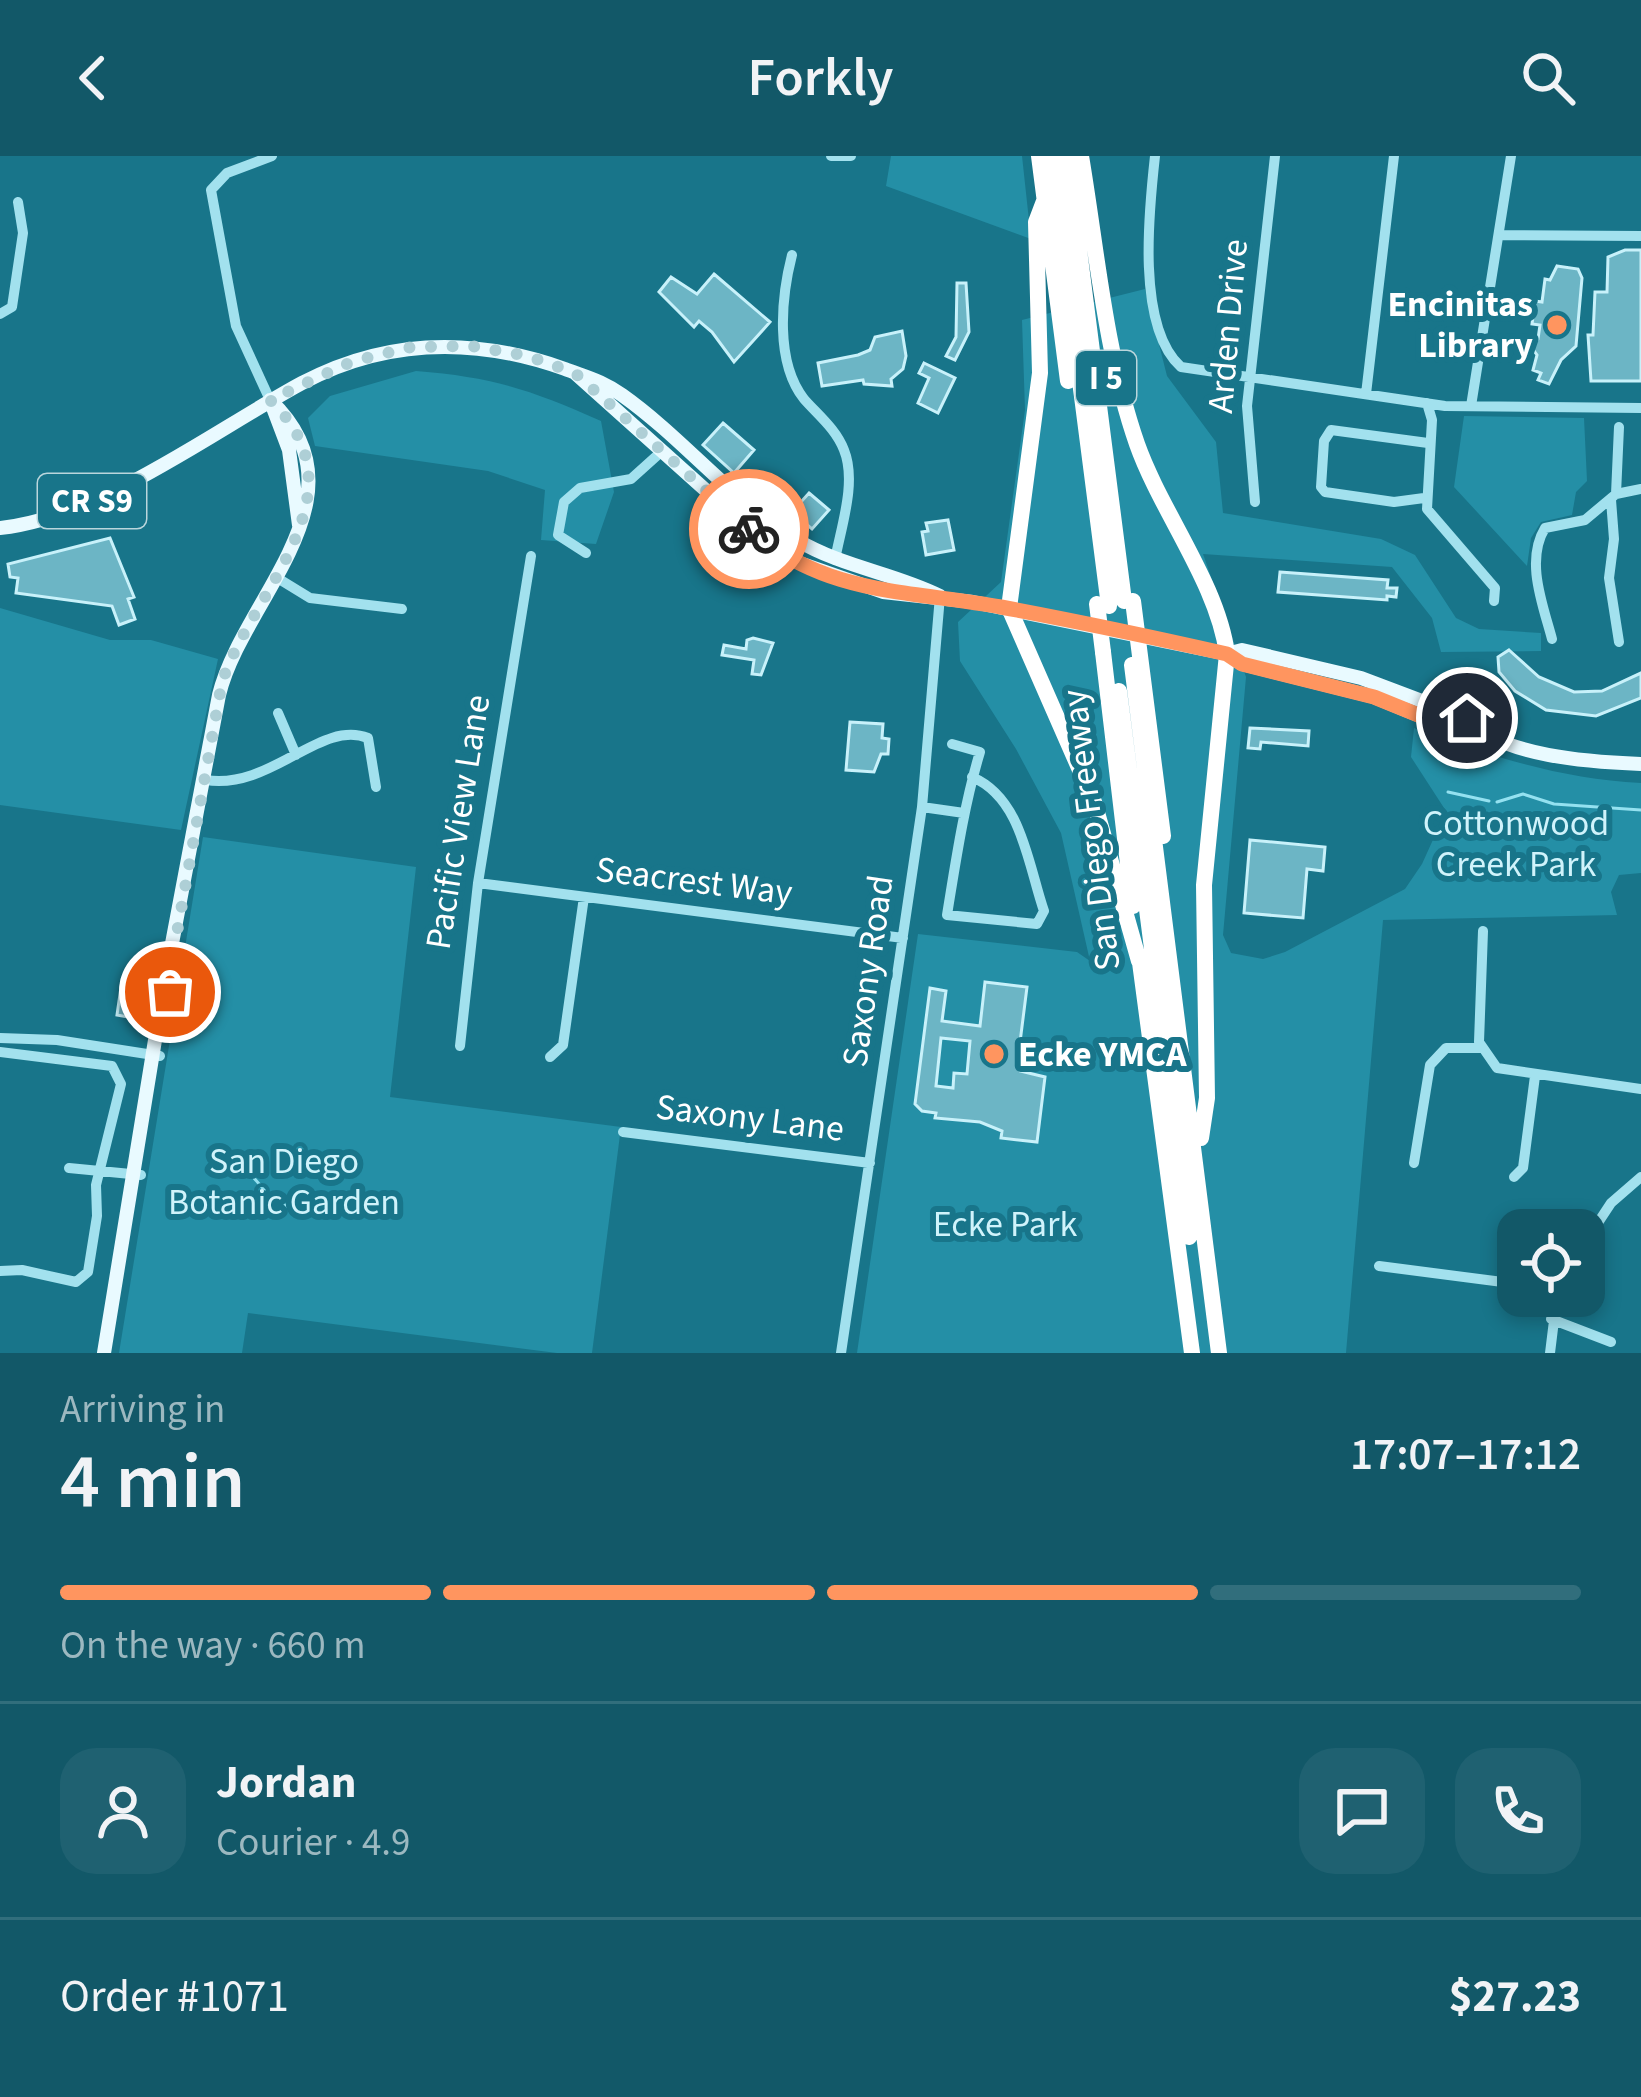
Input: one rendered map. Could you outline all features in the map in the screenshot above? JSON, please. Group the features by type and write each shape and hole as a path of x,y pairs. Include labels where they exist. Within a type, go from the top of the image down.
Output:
{"highway":[{"name":"San Diego Freeway","path":"1039,156 1116,603 1163,836 1228,1353"},
{"path":"1051,156 1116,603 1132,665 1219,1353"},
{"path":"1067,156 1116,603"},
{"name":"San Diego Freeway","path":"1079,156 1116,603 1109,653 1139,961 1192,1353"},
{"path":"1079,156 1119,380 1137,445 1218,618 1227,654 1204,885 1207,1098 1201,1138"},
{"path":"1044,201 1036,222 1040,373 1009,608 1094,802 1139,961"},
{"path":"1109,653 1204,1353"}],"main road":[{"name":"CR S9","path":"0,528 51,518 89,503 270,400 351,362 424,345 486,348 595,377 771,521 835,559 910,581 940,596"},
{"name":"CR S9","path":"575,373 764,542 830,576 884,592 1009,608 1227,654 1242,664 1374,697 1465,734 1476,729 1576,760 1641,764"},
{"path":"108,1353 169,977 229,663 279,579 299,525 289,450 270,400"}],"street":[{"path":"270,400 236,326 211,190 227,173 272,156"},
{"path":"831,156 851,156"},
{"path":"1155,156 1147,265 1168,351 1181,367 1445,406 1641,408"},
{"name":"Arden Drive","path":"1255,502 1249,380 1275,156"},
{"path":"1366,394 1394,156"},
{"path":"1471,406 1511,156"},
{"path":"0,314 12,307 23,233 19,202"},
{"path":"1499,235 1641,236"},
{"path":"792,255 785,301 786,366 804,399 829,424 848,466 848,491 830,576"},
{"path":"1427,403 1432,421 1424,498 1435,521 1495,588 1494,601"},
{"path":"1432,421 1445,406"},
{"path":"1618,642 1609,578 1619,427"},
{"path":"1424,498 1394,502 1325,492 1321,488 1324,441 1331,430 1428,443"},
{"path":"586,553 558,535 564,502 580,488 631,479 661,452"},
{"path":"1552,639 1538,583 1537,542 1545,528 1585,520 1614,497 1641,490"},
{"name":"Pacific View Lane","path":"460,1046 478,884 530,556"},
{"path":"279,579 310,598 402,609"},
{"name":"Saxony Road","path":"841,1353 922,807 940,596"},
{"path":"278,713 296,755"},
{"path":"206,780 245,781 322,740 352,733 368,738 376,787"},
{"path":"952,744 980,752 973,777 964,813 947,915 1040,922 1044,911 1012,812 995,790 973,777"},
{"path":"922,807 964,813"},
{"name":"Seacrest Way","path":"478,884 903,938"},
{"path":"550,1058 563,1045 584,897"},
{"path":"1483,931 1481,1048 1497,1068 1641,1089"},
{"path":"0,1038 57,1040 156,1056"},
{"path":"1414,1163 1430,1064 1446,1048 1481,1048"},
{"path":"0,1052 95,1062 119,1073 116,1116 99,1172 94,1246 82,1279 0,1271"},
{"path":"1514,1177 1522,1168 1535,1076"},
{"name":"Saxony Lane","path":"622,1132 870,1163"},
{"path":"69,1168 137,1174"},
{"path":"1605,1212 1641,1177"},
{"path":"1379,1266 1497,1281"},
{"path":"1550,1353 1552,1319 1611,1342"}],"green space":[{"path":"891,156 1022,156 1031,239 886,186"},
{"path":"1145,289 1167,376 1216,442 1223,513 1381,539 1415,555 1456,618 1479,629 1541,633 1541,651 1441,652 1432,618 1392,567 1203,554 1246,677 1223,935 1231,953 1263,959 1285,952 1405,889 1446,811 1411,757 1414,728 1526,764 1582,777 1641,783 1641,873 1619,875 1611,892 1617,915 1383,920 1346,1353 857,1353 918,934 1077,952 1090,961 1061,833 1016,749 960,661 958,622 1001,582 1025,410 1022,320"},
{"path":"416,371 511,387 601,421 614,492 596,544 541,540 545,490 488,471 315,446 308,418 330,396"},
{"path":"1464,416 1584,418 1587,481 1576,492 1572,515 1541,522 1531,538 1527,566 1454,487"},
{"path":"0,608 110,640 151,640 218,659 181,830 0,805"},
{"name":"San Diego Botanic Garden","path":"203,837 416,867 390,1097 621,1127 592,1353 557,1353 248,1313 242,1353 119,1353"}],"building":[{"path":"1641,250 1641,381 1591,381 1588,335 1593,335 1595,292 1607,292 1608,257"},
{"name":"Encinitas Library","path":"1557,266 1578,269 1582,278 1576,346 1561,360 1549,384 1538,380 1541,373 1533,370 1537,355 1530,345 1538,339 1540,325 1532,324 1535,301 1542,302 1545,279 1550,280"},
{"path":"714,274 770,322 734,362 712,332 699,321 694,327 659,292 671,277 697,294"},
{"path":"957,283 966,283 969,332 955,360 946,356 956,337"},
{"path":"902,331 906,356 903,369 891,379 892,386 864,384 863,380 822,386 818,363 858,355 870,350 875,337"},
{"path":"924,363 955,378 938,413 918,403 929,378 919,373"},
{"path":"723,423 754,450 734,473 703,445"},
{"path":"809,493 829,510 812,529 792,512"},
{"path":"948,520 954,550 926,555 922,532 928,531 926,523"},
{"path":"110,538 134,597 128,599 135,619 119,625 112,606 16,593 18,578 10,577 8,564"},
{"path":"1280,572 1388,580 1387,588 1397,588 1396,597 1278,592"},
{"path":"747,640 773,643 761,675 752,674 754,660 722,655 724,645 746,649"},
{"path":"1509,650 1539,677 1574,692 1602,691 1641,673 1641,698 1596,716 1546,710 1515,691 1499,672 1498,657"},
{"path":"850,722 883,724 888,754 881,754 874,772 846,770"},
{"path":"1250,728 1309,731 1308,746 1261,742 1260,749 1248,748"},
{"path":"1250,840 1325,847 1323,871 1307,869 1303,918 1244,913"},
{"path":"122,980 144,984 134,1018 117,1015"},
{"name":"Ecke YMCA","path":"985,982 1027,987 1017,1066 1045,1077 1037,1142 1001,1138 1002,1131 980,1122 935,1118 936,1113 922,1111 915,1104 930,988 946,991 942,1021 980,1026","holes":["941,1038 970,1041 967,1074 954,1073 953,1088 936,1086"]}],"waterway":[{"path":"1448,792 1489,801"},
{"path":"1497,802 1523,794 1554,804 1641,810"},
{"path":"242,1164 266,1192 298,1214"}],"way so far":[{"path":"170,992 222,682 237,645 279,579 307,514 307,472 299,441 289,418 270,400 372,354 411,347 472,346 528,356 575,373 749,529"}],"place":[{"name":"Encinitas Library","path":"1557,325"},
{"name":"Ecke YMCA","path":"994,1054"}],"route":[{"path":"749,529 797,562 884,592 915,598 940,596 1227,654 1242,664 1374,697 1465,734 1476,729 1467,718"}],"park label":[{"name":"Cottonwood Creek Park","path":"1516,844"},
{"name":"Ecke Park","path":"1005,1224"}]}
